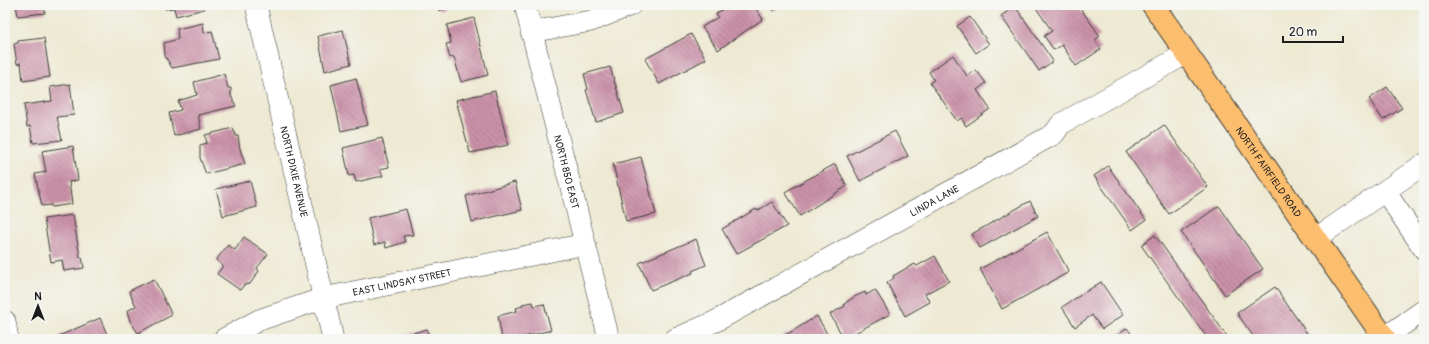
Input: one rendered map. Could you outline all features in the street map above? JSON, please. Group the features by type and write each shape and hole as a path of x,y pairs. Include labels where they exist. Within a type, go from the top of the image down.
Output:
{"main road":[{"name":"NORTH FAIRFIELD ROAD","path":"1153,5 1385,338"}],"street":[{"name":"NORTH DIXIE AVENUE","path":"256,5 333,339"},
{"name":"NORTH 850 EAST","path":"525,5 609,339"},
{"path":"531,32 591,21 631,5"},
{"name":"LINDA LANE","path":"675,339 716,321 1054,134 1062,124 1187,53"},
{"path":"1315,239 1424,164"},
{"path":"1385,191 1424,249"},
{"name":"EAST LINDSAY STREET","path":"224,339 259,320 324,298 586,244"},
{"path":"1385,338 1424,310"},
{"path":"5,321 8,339"}],"building":[{"path":"16,5 44,5 45,13 18,16"},
{"path":"164,5 203,5 204,9 176,16 174,8 165,9"},
{"path":"438,5 456,5 439,11"},
{"path":"728,5 753,5 763,19 718,50 702,27 718,17 716,14"},
{"path":"769,5 782,5 773,11"},
{"path":"1034,5 1078,5 1100,36 1095,40 1101,49 1076,66 1062,45 1054,50 1044,36 1052,31"},
{"path":"1015,6 1053,61 1039,71 1001,16"},
{"path":"970,17 989,44 976,53 957,26"},
{"path":"474,18 488,75 461,82 454,57 450,58 446,44 451,43 447,25"},
{"path":"203,23 204,33 212,31 219,59 172,68 165,56 164,43 178,39 177,29"},
{"path":"343,30 351,64 325,71 318,36"},
{"path":"691,34 706,59 659,84 645,59"},
{"path":"44,38 50,77 23,81 21,63 17,64 14,44 18,43 18,41"},
{"path":"953,55 967,76 976,70 986,83 977,90 990,109 966,126 961,118 957,121 930,83 934,80 929,72"},
{"path":"610,67 624,113 596,122 586,90 588,89 584,74"},
{"path":"224,74 228,88 231,88 231,96 236,106 198,115 201,129 174,136 169,113 181,110 178,101 197,95 194,82"},
{"path":"356,78 368,125 341,131 331,85"},
{"path":"70,84 74,115 57,117 62,140 33,143 30,126 27,127 24,105 52,101 50,87"},
{"path":"1387,87 1402,108 1383,120 1369,99"},
{"path":"495,91 508,145 470,153 456,100"},
{"path":"1164,125 1208,187 1169,214 1126,152"},
{"path":"233,128 236,136 238,136 240,149 245,164 206,174 200,158 200,145 207,143 205,135"},
{"path":"895,131 908,156 860,181 847,156"},
{"path":"382,138 389,167 380,169 383,176 356,182 354,175 349,176 343,148"},
{"path":"73,146 78,180 69,182 72,204 52,207 51,205 42,206 35,174 46,172 42,151"},
{"path":"641,157 656,214 626,221 613,164"},
{"path":"835,164 847,186 800,216 785,192"},
{"path":"1108,166 1146,220 1132,230 1094,176"},
{"path":"250,181 257,207 223,216 216,189"},
{"path":"515,182 522,210 472,222 466,196"},
{"path":"1030,201 1038,216 980,248 972,234"},
{"path":"772,202 787,226 736,254 722,229 756,209 757,211"},
{"path":"1219,206 1263,269 1225,295 1181,232"},
{"path":"406,209 413,235 403,236 405,242 386,248 385,242 374,245 368,218"},
{"path":"73,215 80,257 82,257 84,268 64,271 62,260 51,262 44,219"},
{"path":"1047,232 1069,272 1002,309 980,269"},
{"path":"1155,235 1229,339 1208,339 1141,245"},
{"path":"244,237 268,254 257,268 259,271 250,284 244,285 240,290 217,274 223,266 216,260 228,245 235,250"},
{"path":"696,239 706,265 692,271 693,273 651,290 639,263"},
{"path":"935,256 949,281 925,294 930,302 905,316 887,283 894,278 893,276 905,269 915,264 917,266"},
{"path":"154,279 172,315 138,333 130,321 127,311 136,306 129,291"},
{"path":"1101,282 1123,315 1102,329 1092,315 1075,327 1062,307"},
{"path":"1275,287 1311,339 1255,339 1237,313"},
{"path":"875,290 890,314 844,339 830,314 845,306 844,304 854,297 865,292 866,295"},
{"path":"533,302 534,306 544,304 551,330 517,339 502,339 498,316 517,311 516,308 523,306 522,304"},
{"path":"817,316 830,339 777,339 791,332"},
{"path":"100,318 109,339 60,339 59,336"},
{"path":"1127,328 1133,336 1129,339 1116,339 1115,337"},
{"path":"427,329 429,339 392,339"}]}
